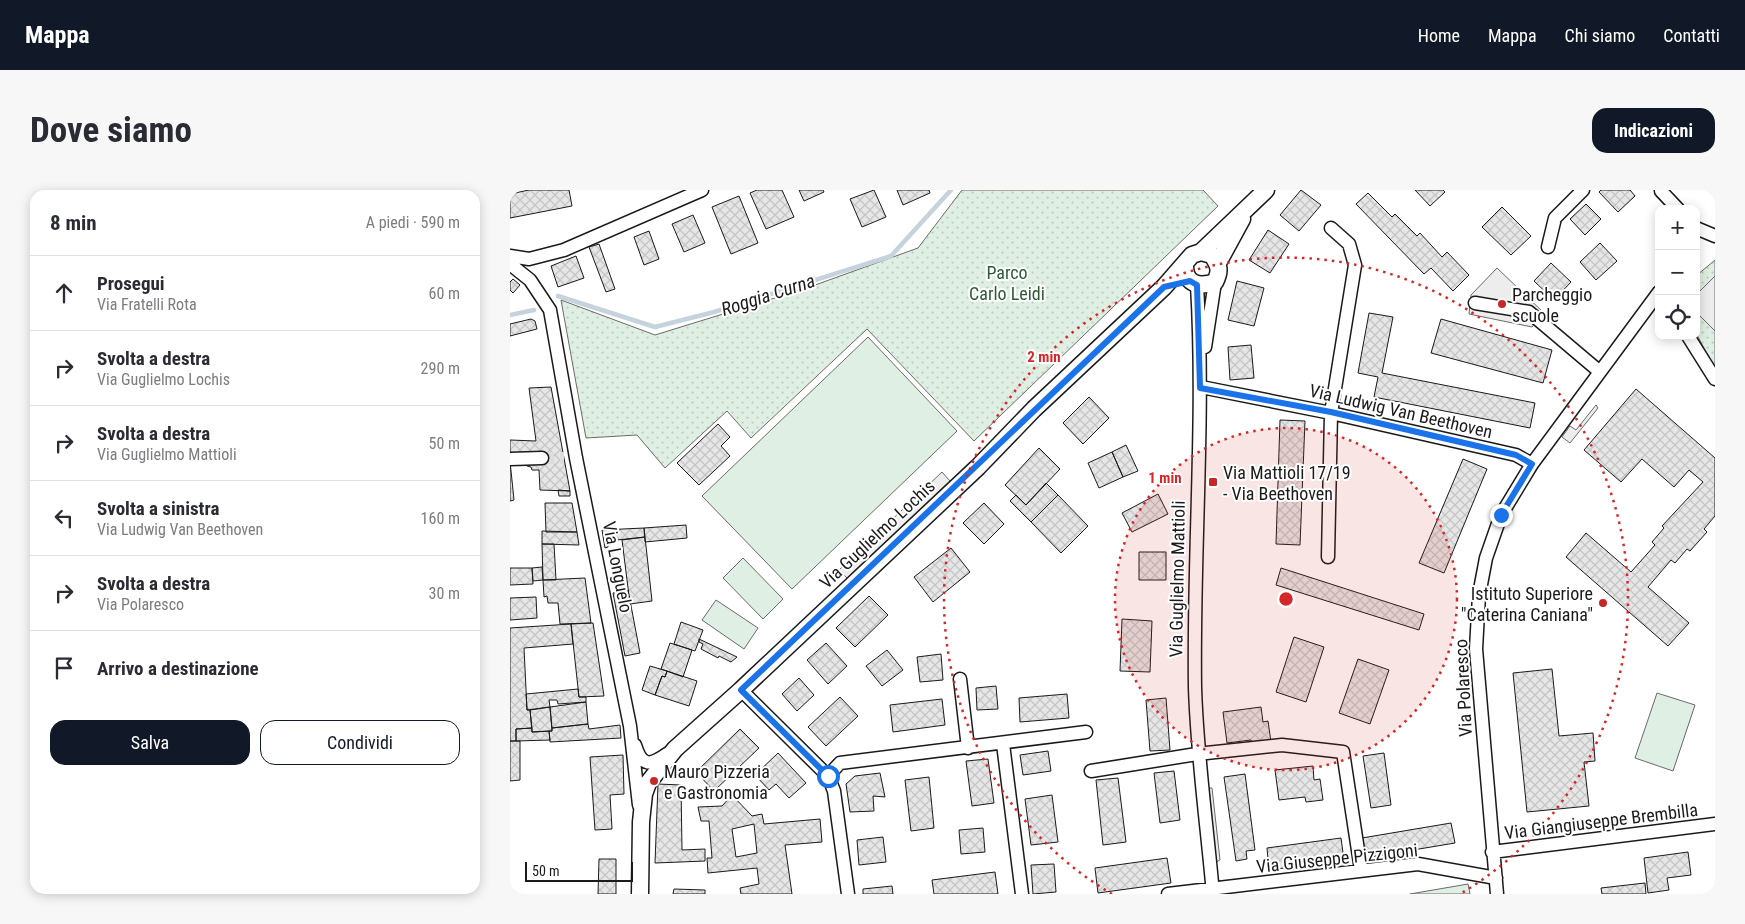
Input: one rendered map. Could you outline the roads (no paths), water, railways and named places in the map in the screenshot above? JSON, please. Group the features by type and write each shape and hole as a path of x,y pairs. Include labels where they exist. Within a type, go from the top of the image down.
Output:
{"street":[{"path":"510,256 529,259 564,250 702,190"},
{"name":"Via Guglielmo Lochis","path":"641,822 644,794 648,783 675,749 741,690 1164,287 1192,255 1201,252 1266,190"},
{"path":"1548,247 1555,218 1583,190"},
{"path":"1660,190 1665,205"},
{"path":"1660,190 1674,205"},
{"name":"Via Guglielmo Mattioli","path":"1201,381 1215,282 1220,271 1218,263 1247,208"},
{"path":"1328,557 1331,412 1355,265 1349,244 1331,228"},
{"path":"1700,230 1715,236"},
{"path":"1700,241 1715,236"},
{"path":"1201,252 1212,255 1218,263"},
{"name":"Via Guglielmo Mattioli","path":"1185,263 1185,272 1194,283 1201,381 1195,685 1197,754 1212,891"},
{"name":"Via Longuelo","path":"510,264 530,280 550,310 570,458 630,726 641,822 640,894"},
{"path":"1164,287 1215,282"},
{"name":"Via Polaresco","path":"1497,894 1476,649 1479,595 1486,558 1501,515 1532,464 1571,415 1600,372 1655,299"},
{"path":"1475,303 1529,312 1600,372"},
{"path":"1691,340 1715,379"},
{"name":"Via Ludwig Van Beethoven","path":"1201,381 1516,455 1532,464"},
{"path":"510,459 542,458"},
{"path":"960,679 968,748"},
{"path":"741,690 828,776 834,791 848,894"},
{"path":"630,726 639,756 647,763 654,763 675,749"},
{"path":"828,776 840,764 1086,732"},
{"path":"1003,744 1022,894"},
{"path":"1092,771 1197,754 1282,745 1343,752 1360,870"},
{"name":"Via Giangiuseppe Brembilla","path":"1492,852 1715,824"},
{"name":"Via Giuseppe Pizzigoni","path":"1168,894 1212,891 1360,870 1418,864 1496,878"}],"waterway":[{"name":"Roggia Curna","path":"558,296 655,327 714,312 891,256 951,190"},
{"name":"Roggia Curna","path":"510,315 534,310"}],"tunnel":[{"path":"542,458 564,458"}],"place":[{"name":"Parcheggio scuole","path":"1502,304"},
{"name":"Via Mattioli 17/19 - Via Beethoven","path":"1213,482"},
{"name":"Istituto Superiore \"Caterina Caniana\"","path":"1603,603"},
{"name":"Mauro Pizzeria e Gastronomia","path":"654,781"}],"park label":[{"name":"Parco Carlo Leidi","path":"1007,282"}]}
